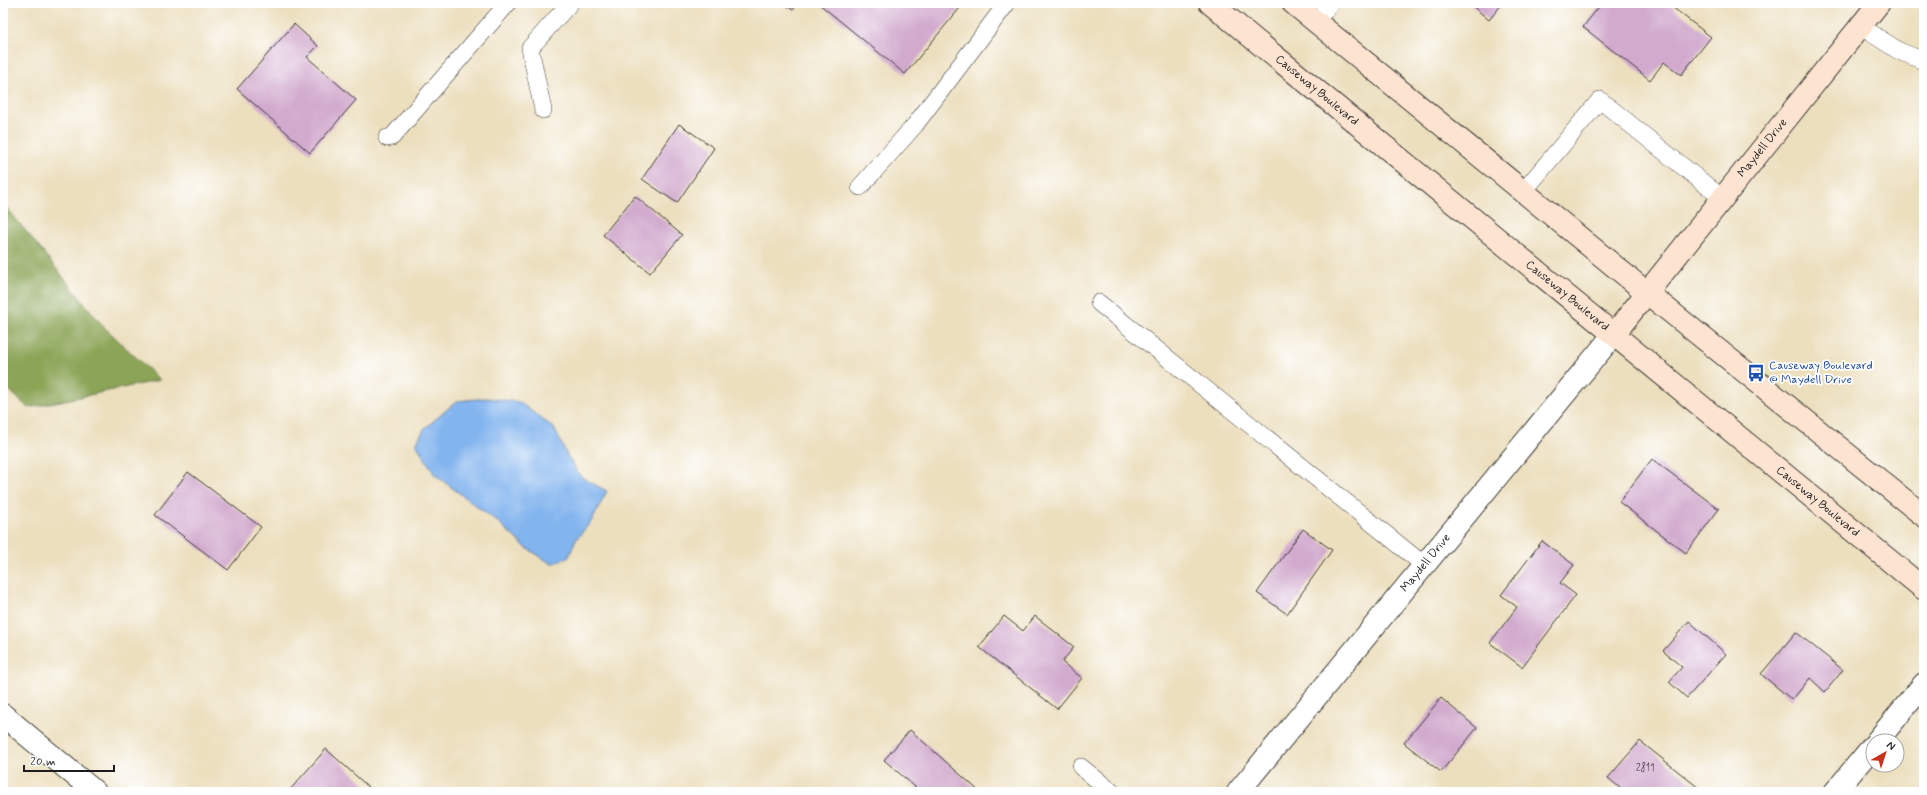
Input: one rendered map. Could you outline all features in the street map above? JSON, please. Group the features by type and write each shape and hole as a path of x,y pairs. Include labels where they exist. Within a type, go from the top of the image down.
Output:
{"main road":[{"name":"Causeway Boulevard","path":"1210,3 1924,589"},
{"path":"1293,3 1646,292 1924,516"},
{"name":"Maydell Drive","path":"1614,334 1646,292 1879,3"}],"street":[{"name":"Maydell Drive","path":"1238,792 1614,334"},
{"path":"1884,733 1924,684"},
{"path":"3,715 95,792"},
{"path":"1835,792 1865,756"}],"lane":[{"path":"387,138 392,137 508,3"},
{"path":"543,110 530,48 570,3"},
{"path":"860,187 915,125 1007,3"},
{"path":"1316,21 1331,3"},
{"path":"1860,26 1899,51 1924,61"},
{"path":"1523,192 1600,100 1722,198"},
{"path":"1099,303 1424,565"},
{"path":"1081,767 1112,792"}],"green space":[{"path":"3,203 103,326 160,380 28,408 3,384"}],"water":[{"path":"487,398 519,402 554,428 568,457 581,477 607,491 593,519 575,541 569,557 552,564 525,547 499,523 435,475 416,444 424,429 457,401"}],"building":[{"path":"783,3 799,3 793,10"},
{"path":"818,3 964,3 905,74"},
{"path":"1469,3 1503,3 1489,20"},
{"path":"1602,3 1667,3 1711,37 1681,75 1664,62 1650,80 1583,27"},
{"path":"294,24 318,46 307,57 356,100 310,153 237,89"},
{"path":"679,124 714,148 677,203 642,179"},
{"path":"635,196 682,235 650,273 603,235"},
{"path":"1652,459 1719,509 1686,553 1619,502"},
{"path":"188,472 261,527 228,570 155,515"},
{"path":"1303,529 1332,550 1287,614 1257,593"},
{"path":"1542,541 1574,565 1560,583 1576,595 1522,667 1490,643 1517,607 1501,595"},
{"path":"1004,616 1023,631 1035,616 1074,647 1062,662 1082,678 1057,709 979,647"},
{"path":"1689,621 1726,654 1687,698 1669,682 1682,667 1663,651"},
{"path":"1796,632 1843,670 1825,692 1810,678 1792,700 1761,674"},
{"path":"1441,698 1477,728 1441,772 1404,743"},
{"path":"910,730 980,792 921,792 884,760"},
{"path":"1640,741 1700,789 1697,792 1625,792 1608,778"},
{"path":"326,749 374,792 288,792"}],"place":[{"name":"Causeway Boulevard @ Maydell Drive","path":"1756,373"}]}
